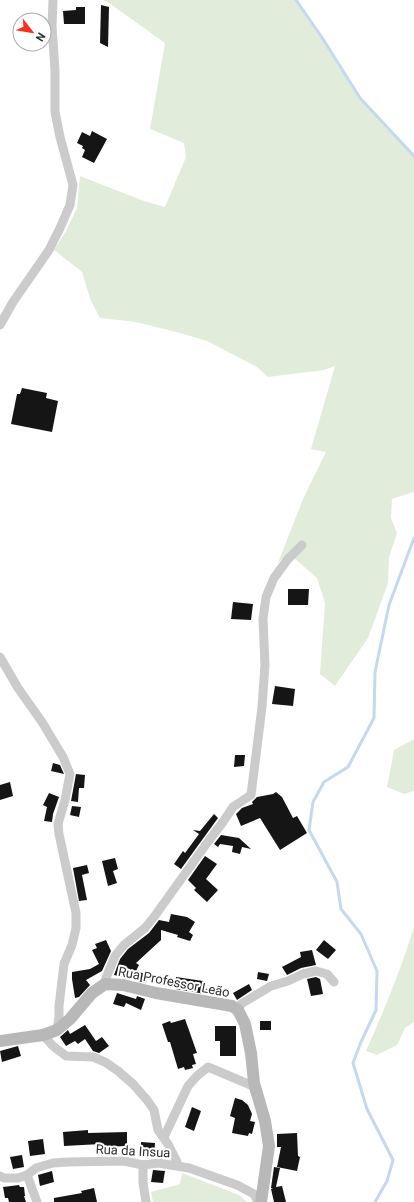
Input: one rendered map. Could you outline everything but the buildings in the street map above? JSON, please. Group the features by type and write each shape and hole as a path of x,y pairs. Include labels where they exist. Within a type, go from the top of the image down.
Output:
{"street":[{"path":"0,325 13,302 49,250 70,206 73,185 55,112 52,0"},
{"path":"105,984 106,978 116,956 124,945 145,928 154,917 234,807 251,795 262,707 265,665 263,619 266,597 274,578 288,559 302,546"},
{"path":"0,657 18,688 42,722 63,757 70,774 65,800 58,824 58,834 76,914 76,928 72,945 64,964 57,1030"},
{"path":"238,1010 241,1004 271,986 288,981 303,974 316,971 327,974 334,982"},
{"name":"Rua Professor Leão","path":"0,1041 43,1035 57,1030 70,1019 92,993 105,984 123,985 156,994 232,1006 238,1010 245,1024 251,1053 254,1083 265,1121 269,1146 260,1202"},
{"path":"43,1035 66,1056 92,1057 105,1062 133,1084 154,1110 158,1130 164,1137 178,1166"},
{"path":"164,1137 188,1086 208,1067 253,1086 258,1097"},
{"name":"Rua da Insua","path":"0,1176 4,1178 18,1178 28,1175 36,1168 53,1163 124,1161 142,1165 158,1163 188,1168 236,1185 254,1194 260,1202"},
{"path":"142,1165 146,1202"},
{"path":"28,1175 37,1202"}],"green space":[{"path":"103,0 296,0 323,39 360,98 414,156 414,492 392,499 391,518 397,533 389,558 388,583 368,638 335,686 320,674 325,603 317,578 288,553 278,563 303,499 326,452 311,449 335,366 324,370 268,377 257,367 207,341 136,322 100,318 91,301 82,272 54,250 66,231 77,208 80,176 144,201 165,207 186,157 184,143 150,129 165,43"},
{"path":"414,739 414,791 404,794 387,787 394,750"},
{"path":"414,927 414,1022 405,1028 397,1045 377,1055 366,1051 404,959"},
{"path":"182,1173 239,1195 247,1202 153,1202 151,1192 180,1184"}],"waterway":[{"path":"296,0 323,39 360,98 414,156"},
{"path":"375,1202 387,1181 393,1160 367,1109 353,1063 376,1010 377,971 361,934 341,909 337,882 309,830 313,802 324,782 348,767 374,718 375,672 389,605 414,538"}]}
